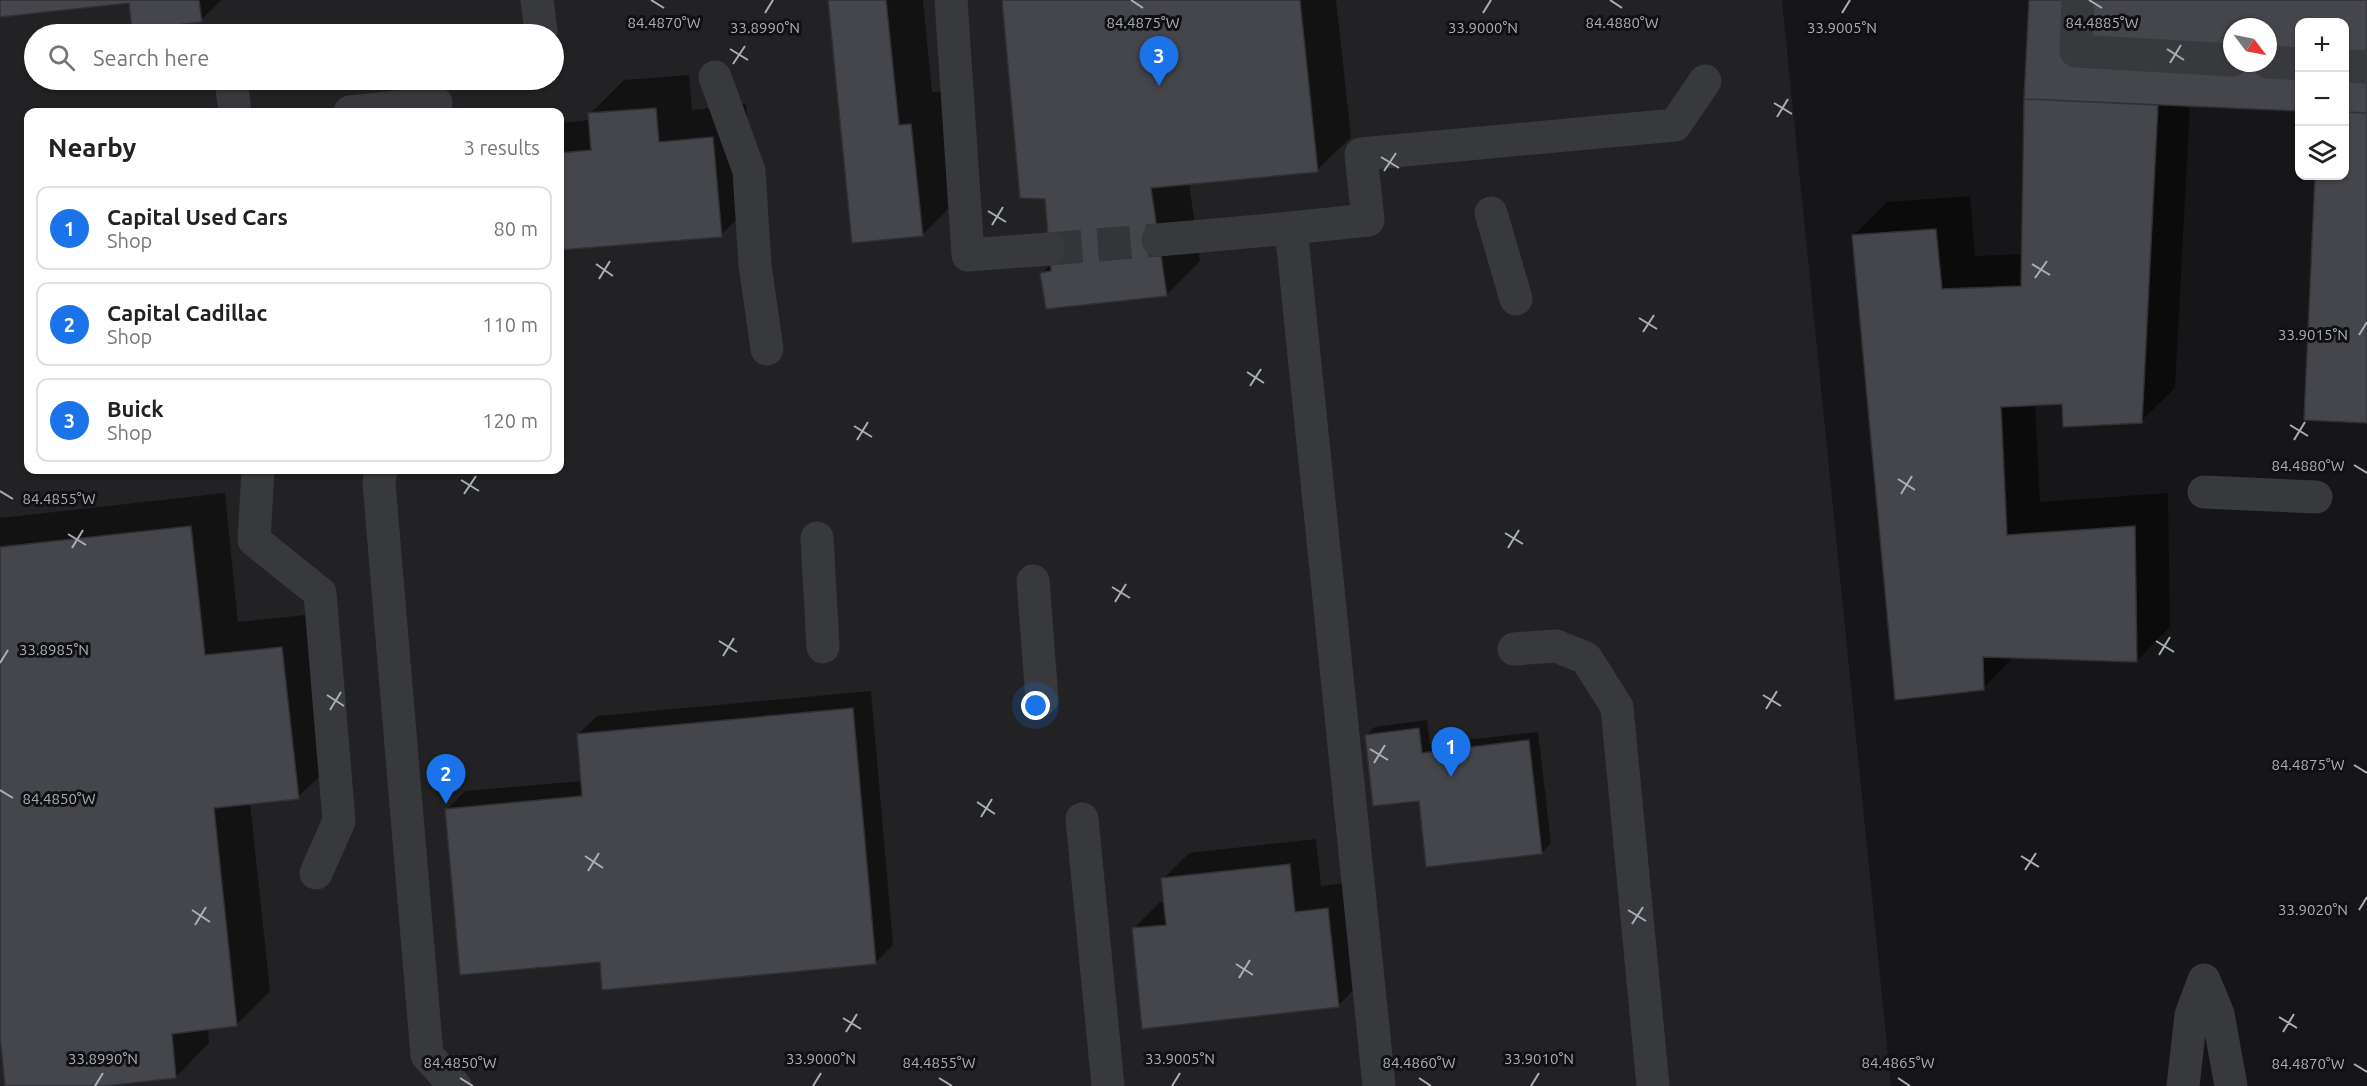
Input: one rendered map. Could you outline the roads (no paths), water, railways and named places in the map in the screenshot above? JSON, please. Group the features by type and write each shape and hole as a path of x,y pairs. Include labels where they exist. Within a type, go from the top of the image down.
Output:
{"street":[{"path":"537,0 540,24"},
{"path":"951,0 968,255 1049,249"},
{"path":"2078,0 2076,51 2223,59"},
{"path":"2277,63 2295,64"},
{"path":"2349,66 2367,67"},
{"path":"715,76 749,171 755,265 767,349"},
{"path":"1158,240 1368,220 1361,154 1675,125 1705,81"},
{"path":"232,90 234,108"},
{"path":"393,108 436,104 435,108"},
{"path":"1491,213 1516,300"},
{"path":"1291,228 1379,1086"},
{"path":"258,474 254,540 320,593 339,821 316,873"},
{"path":"381,474 380,494 427,1055 455,1086"},
{"path":"2204,492 2316,497"},
{"path":"817,538 823,647"},
{"path":"1033,581 1042,699"},
{"path":"1514,649 1556,645 1586,658 1617,707 1653,1086"},
{"path":"1082,819 1108,1086"},
{"path":"2183,1086 2190,1015 2204,980 2218,1014 2231,1086"}],"tunnel":[{"path":"1049,249 1158,240"}],"place":[{"name":"Buick","path":"1159,86"},
{"name":"Capital Used Cars","path":"1451,777"},
{"name":"Capital Cadillac","path":"446,804"}]}
